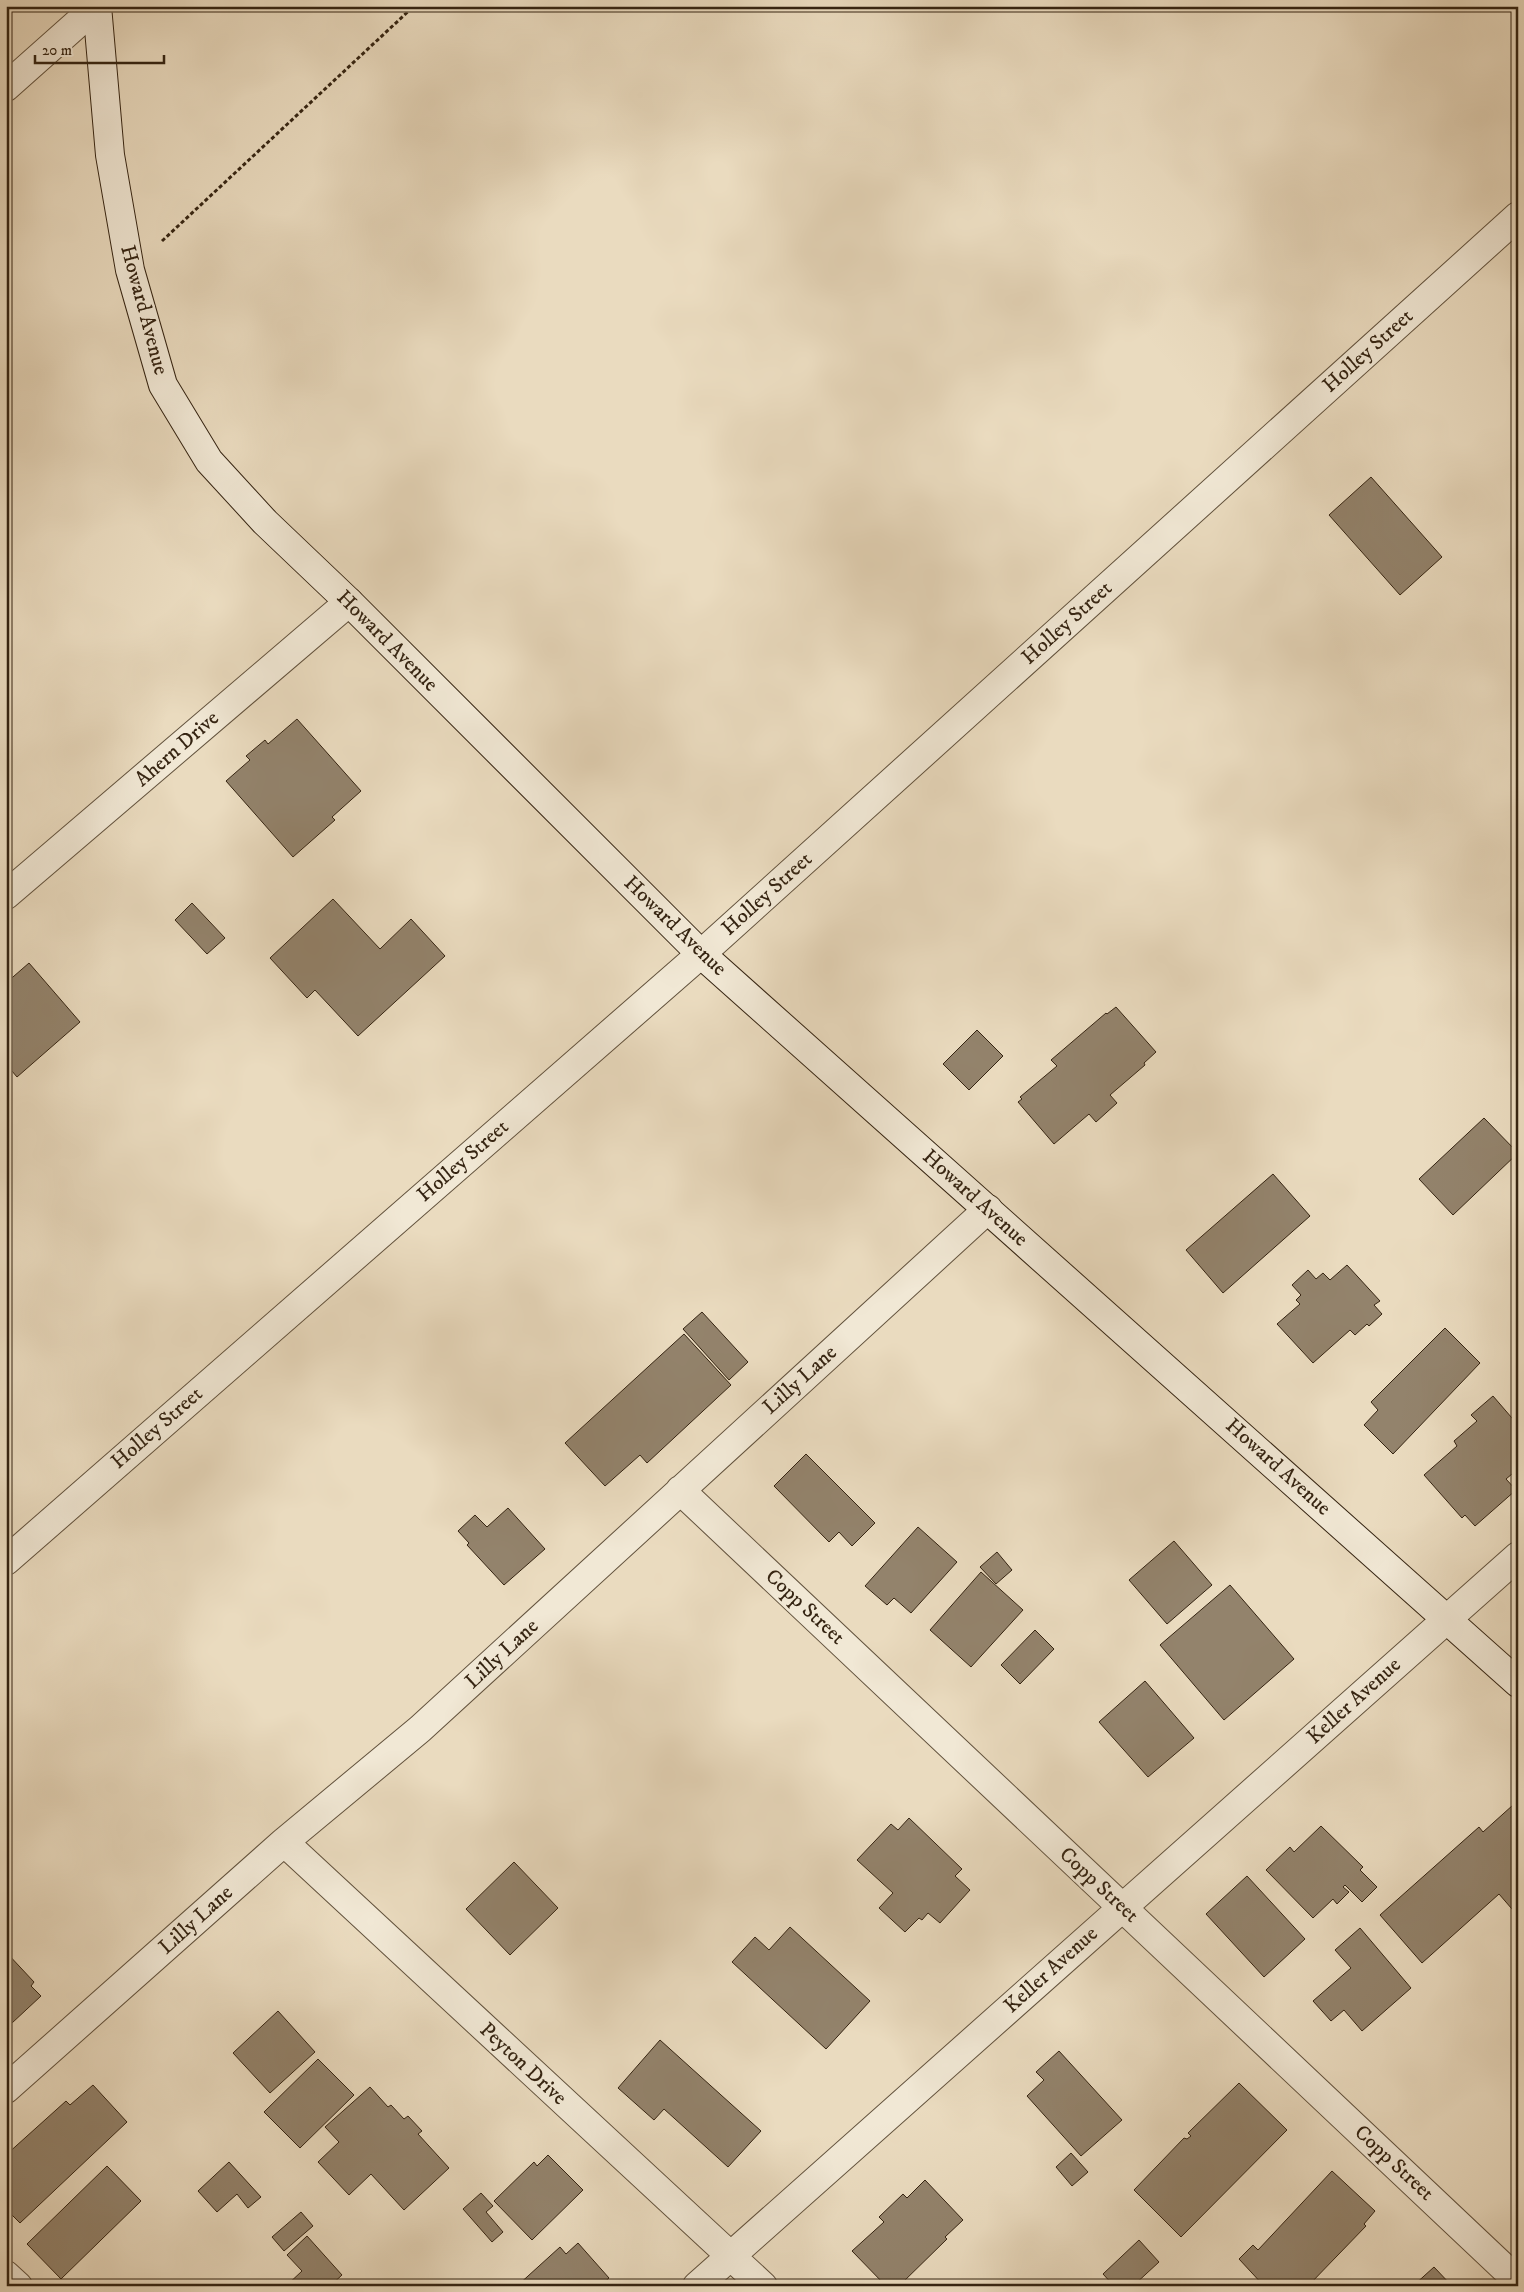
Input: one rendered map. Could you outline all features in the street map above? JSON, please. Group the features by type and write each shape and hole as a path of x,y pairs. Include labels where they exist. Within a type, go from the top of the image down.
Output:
{"street":[{"name":"Howard Avenue","path":"97,6 110,155 130,270 164,385 209,461 265,522 349,602 701,954 1518,1683"},
{"path":"6,87 97,6"},
{"name":"Holley Street","path":"6,1561 701,954 1518,216"},
{"name":"Ahern Drive","path":"6,895 349,602"},
{"name":"Lilly Lane","path":"6,2089 284,1842 420,1729 988,1209"},
{"name":"Copp Street","path":"680,1490 1518,2281"},
{"name":"Keller Avenue","path":"697,2286 1122,1906 1518,1556"},
{"name":"Peyton Drive","path":"284,1842 763,2286"},
{"path":"6,2275 18,2286"}],"path":[{"path":"130,270 414,6"}],"building":[{"path":"1371,477 1442,557 1400,595 1329,515"},
{"path":"297,719 361,791 332,817 335,820 293,857 226,781 250,760 246,756 265,740 268,744"},
{"path":"333,899 380,949 411,919 445,956 358,1036 315,990 307,998 270,958"},
{"path":"192,903 225,938 207,954 175,920"},
{"path":"29,963 80,1022 17,1077 6,1064 6,983"},
{"path":"1116,1007 1156,1052 1144,1063 1145,1065 1110,1095 1117,1103 1096,1122 1089,1114 1054,1144 1018,1102 1022,1099 1020,1097 1057,1066 1051,1060 1106,1013"},
{"path":"977,1030 1003,1056 969,1090 943,1064"},
{"path":"1484,1118 1518,1153 1453,1215 1419,1179"},
{"path":"1273,1174 1310,1216 1223,1293 1186,1250"},
{"path":"1347,1265 1380,1301 1374,1305 1382,1314 1355,1335 1350,1330 1313,1363 1277,1324 1300,1304 1296,1300 1301,1295 1292,1285 1308,1270 1316,1279 1323,1273 1330,1280"},
{"path":"702,1312 748,1362 729,1380 683,1329"},
{"path":"1445,1328 1480,1363 1393,1454 1364,1425 1378,1410 1371,1402"},
{"path":"684,1334 731,1385 647,1463 640,1455 605,1486 565,1443"},
{"path":"1493,1396 1518,1425 1518,1469 1506,1479 1516,1490 1475,1526 1465,1515 1462,1518 1424,1475 1457,1446 1454,1441 1477,1421 1471,1415"},
{"path":"806,1454 875,1523 852,1546 839,1532 829,1542 774,1486"},
{"path":"508,1508 545,1549 504,1585 467,1545 469,1543 458,1531 475,1515 487,1527"},
{"path":"918,1527 957,1562 911,1613 894,1598 887,1605 865,1586"},
{"path":"1174,1541 1212,1585 1167,1624 1129,1580"},
{"path":"997,1552 1012,1570 996,1584 980,1567"},
{"path":"981,1572 1023,1610 971,1667 930,1630"},
{"path":"1230,1585 1294,1659 1224,1720 1160,1645"},
{"path":"1035,1630 1054,1649 1020,1684 1001,1665"},
{"path":"1145,1681 1194,1738 1148,1777 1099,1722"},
{"path":"1513,1805 1518,1811 1518,1916 1499,1894 1422,1963 1380,1915 1479,1827 1483,1832"},
{"path":"909,1818 962,1869 955,1876 970,1890 940,1923 928,1913 922,1920 919,1918 905,1932 879,1908 893,1893 857,1860 891,1824 898,1830"},
{"path":"1321,1826 1363,1867 1360,1870 1377,1887 1362,1902 1345,1885 1343,1887 1349,1892 1337,1904 1333,1899 1313,1918 1266,1870 1290,1847 1294,1852"},
{"path":"514,1862 558,1908 510,1955 466,1909"},
{"path":"1247,1876 1305,1939 1264,1977 1206,1914"},
{"path":"790,1927 870,2001 826,2049 732,1962 755,1937 769,1950"},
{"path":"1360,1928 1411,1988 1362,2031 1344,2010 1331,2021 1313,2001 1351,1968 1335,1950"},
{"path":"6,1952 34,1982 31,1986 41,1996 12,2023 6,2017"},
{"path":"278,2011 315,2052 270,2093 233,2053"},
{"path":"660,2040 761,2131 728,2167 664,2109 654,2120 618,2088"},
{"path":"1059,2051 1122,2120 1081,2156 1027,2096 1044,2080 1036,2072"},
{"path":"318,2059 354,2095 300,2148 264,2112"},
{"path":"1239,2083 1287,2130 1181,2237 1134,2190 1184,2138 1187,2139 1191,2136 1188,2133"},
{"path":"93,2085 127,2122 20,2223 6,2209 6,2155 66,2101 70,2105"},
{"path":"370,2087 388,2107 391,2105 404,2119 408,2116 422,2131 418,2134 449,2168 404,2210 371,2174 349,2195 318,2162 339,2142 325,2127"},
{"path":"1071,2153 1088,2172 1072,2186 1056,2167"},
{"path":"548,2155 583,2190 532,2240 494,2201 534,2162 537,2166"},
{"path":"229,2162 261,2197 248,2208 237,2194 217,2212 198,2191"},
{"path":"107,2166 141,2201 61,2279 27,2244"},
{"path":"1332,2171 1375,2211 1364,2224 1366,2226 1308,2286 1264,2286 1239,2259 1253,2245 1258,2250"},
{"path":"925,2180 963,2220 945,2237 947,2239 899,2286 886,2286 852,2251 884,2222 879,2217 903,2194 907,2198"},
{"path":"481,2193 493,2206 486,2212 503,2232 492,2242 463,2209"},
{"path":"301,2212 313,2226 284,2251 272,2237"},
{"path":"307,2236 342,2275 330,2286 286,2286 302,2271 287,2255"},
{"path":"1139,2240 1159,2262 1133,2286 1114,2286 1103,2274"},
{"path":"578,2243 609,2278 600,2286 517,2286 560,2247 566,2254"},
{"path":"1434,2267 1452,2286 1413,2286"}]}
